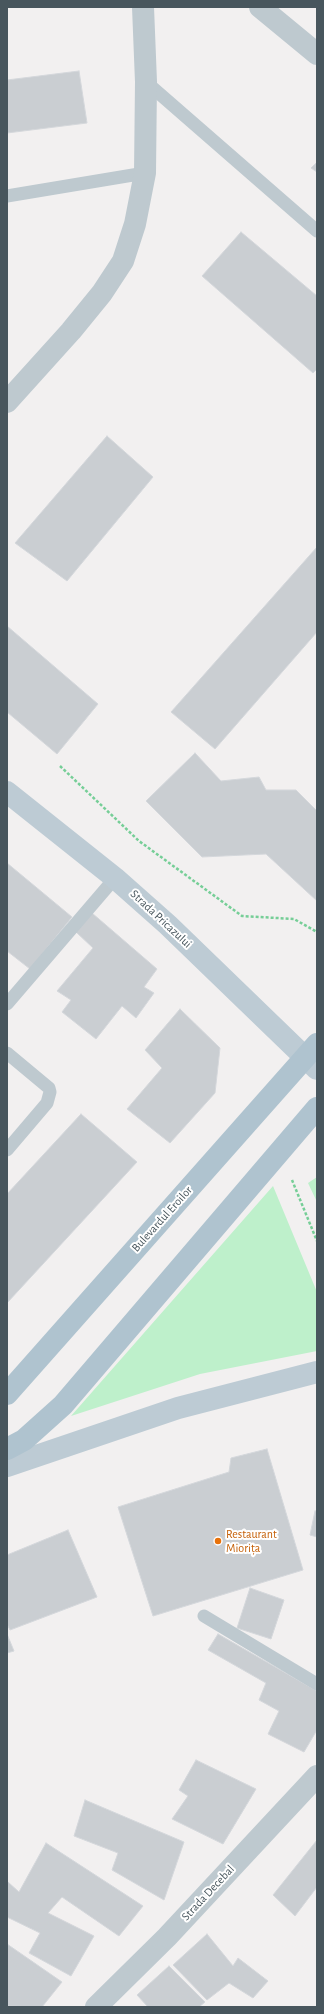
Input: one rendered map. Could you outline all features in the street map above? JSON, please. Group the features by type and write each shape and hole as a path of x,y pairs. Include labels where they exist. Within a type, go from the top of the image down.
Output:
{"main road":[{"name":"Strada Pricazului","path":"7,792 115,878 313,1057"},
{"name":"Bulevardul Eroilor","path":"7,1394 313,1057"},
{"path":"7,1449 24,1440 63,1405 317,1108"},
{"path":"7,1466 178,1408 317,1372"}],"street":[{"path":"7,402 98,298 123,261 135,224 145,173 146,82 143,7"},
{"path":"260,7 317,54"},
{"name":"Strada Decebal","path":"96,2007 167,1937 317,1776"}],"lane":[{"path":"146,82 317,231"},
{"path":"7,196 145,173"},
{"path":"7,1004 115,878"},
{"path":"7,1053 49,1088 50,1097 47,1103 7,1150"},
{"path":"204,1616 317,1684"}],"path":[{"path":"60,766 139,841 242,916 294,919 317,932"},
{"path":"290,1176 317,1241"}],"green space":[{"path":"317,1177 317,1202 308,1183"},
{"path":"273,1186 317,1292 317,1351 200,1374 71,1416"}],"building":[{"path":"79,71 87,123 7,133 7,80"},
{"path":"317,162 317,172 311,168"},
{"path":"241,232 317,296 317,369 313,373 202,276"},
{"path":"107,436 153,477 67,581 15,543"},
{"path":"317,547 317,632 215,749 171,712"},
{"path":"7,626 98,704 57,754 7,712"},
{"path":"195,753 221,781 259,777 266,790 296,790 317,811 317,901 266,854 202,857 146,801"},
{"path":"7,863 72,917 30,969 7,951"},
{"path":"92,913 157,969 144,987 154,993 136,1018 122,1006 96,1039 62,1012 71,1000 57,991 93,948 76,932"},
{"path":"180,1009 220,1048 215,1093 170,1143 127,1109 162,1068 145,1050"},
{"path":"81,1114 137,1162 7,1303 7,1194"},
{"path":"267,1449 303,1570 153,1616 118,1507 229,1472 231,1458"},
{"path":"315,1511 317,1511 317,1537 310,1535"},
{"path":"68,1530 97,1597 10,1630 7,1624 7,1555"},
{"path":"250,1588 284,1600 271,1639 237,1628"},
{"path":"7,1634 14,1651 7,1653"},
{"path":"218,1634 317,1691 317,1730 304,1752 268,1734 279,1711 259,1700 266,1683 208,1650"},
{"path":"196,1760 256,1789 223,1844 172,1819 188,1796 179,1790"},
{"path":"85,1800 184,1842 164,1900 112,1870 118,1853 74,1836"},
{"path":"317,1840 317,1887 295,1916 273,1895"},
{"path":"46,1843 143,1906 119,1936 62,1897 48,1913 94,1936 71,1976 29,1953 40,1933 7,1917 7,1883 8,1882 19,1892"},
{"path":"207,1934 233,1966 238,1958 268,1981 253,1998 229,1983 207,2000 173,1965"},
{"path":"7,1944 62,1982 42,2007 7,2006"},
{"path":"169,1966 205,2002 199,2007 148,2007 137,1995"}],"place":[{"name":"Restaurant Miorița","path":"218,1541"}]}
